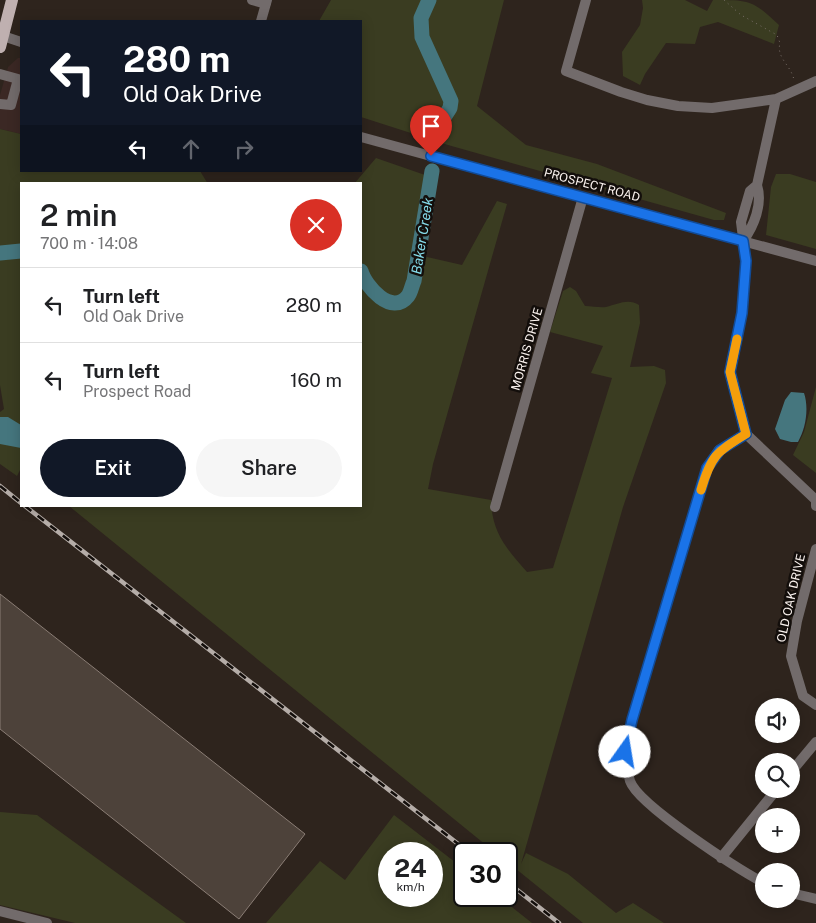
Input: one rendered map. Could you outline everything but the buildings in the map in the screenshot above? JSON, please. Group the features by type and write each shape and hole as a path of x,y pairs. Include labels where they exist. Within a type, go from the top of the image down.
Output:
{"main road":[{"path":"1,40 12,0"}],"street":[{"path":"252,0 266,2 261,20"},
{"path":"586,0 566,70 621,92 678,106 712,108 776,99 816,81"},
{"path":"1,40 20,42"},
{"path":"0,74 20,75 11,105 0,104"},
{"path":"776,99 758,185 760,195 752,229 743,241 746,261 742,313 730,372 746,434 816,500 816,506"},
{"name":"PROSPECT ROAD","path":"362,136 816,261"},
{"name":"MORRIS DRIVE","path":"495,507 583,197"},
{"path":"746,434 720,450 707,468 632,720 625,752 630,782 654,808 721,858 755,878"},
{"name":"OLD OAK DRIVE","path":"816,549 797,621 791,656 803,696 816,705"},
{"path":"800,761 816,742"},
{"path":"721,858 770,798"},
{"path":"800,895 816,899"},
{"path":"0,911 47,923"}],"path":[{"path":"724,0 741,15 777,35 780,42 778,50 782,58 792,69 794,80"}],"shaded area":[{"path":"20,58 20,134 0,129 0,95 8,67"}],"green space":[{"path":"331,0 504,0 477,106 526,145 597,164 726,213 724,220 714,220 448,145 362,117 362,20 320,20"},
{"path":"642,0 685,0 707,11 713,0 743,1 756,6 779,25 774,44 718,22 700,27 695,44 666,43 645,74 640,85 623,76 622,52 640,25 643,8"},
{"path":"0,129 20,134 20,172 201,172 207,182 20,182 20,470 17,476 0,464 0,412 4,409 0,385"},
{"path":"376,158 425,175 414,254 462,265 497,201 507,204 433,464 428,489 491,500 497,531 527,572 553,568 612,378 591,373 603,346 550,332 563,291 570,287 576,291 585,306 604,307 627,302 639,305 640,323 630,367 654,366 665,370 666,383 623,507 521,864 526,853 568,874 616,913 633,903 664,923 583,923 518,871 518,842 482,842 70,507 362,507 362,182 356,182"},
{"path":"776,174 790,174 816,182 816,249 766,235 771,187"},
{"path":"816,387 816,473 793,455 804,432"},
{"path":"0,812 37,815 186,923 75,923 0,905"},
{"path":"394,815 429,842 378,842 378,907 443,907 443,853 453,861 453,907 512,907 532,923 266,923 320,861 345,880"}],"water":[{"path":"791,392 804,393 806,399 806,418 798,442 780,439 775,429 785,400"},
{"path":"0,417 8,417 20,424 20,448 0,444"}],"waterway":[{"name":"Baker Creek","path":"429,0 421,18 422,37 451,101 450,108 441,122 437,139"},
{"name":"Baker Creek","path":"362,273 373,291 387,301 394,303 402,302 408,296 414,281 432,171"},
{"name":"Baker Creek","path":"0,253 20,251"}],"railway":[{"path":"0,486 20,502"},
{"path":"26,507 456,842"},
{"path":"518,891 559,923"}],"slow traffic":[{"path":"701,490 707,468 720,450 746,434 730,372 737,339"}],"route":[{"path":"431,156 743,241 746,261 742,313 730,372 746,434 720,450 707,468 684,552 632,720 625,752"}]}
